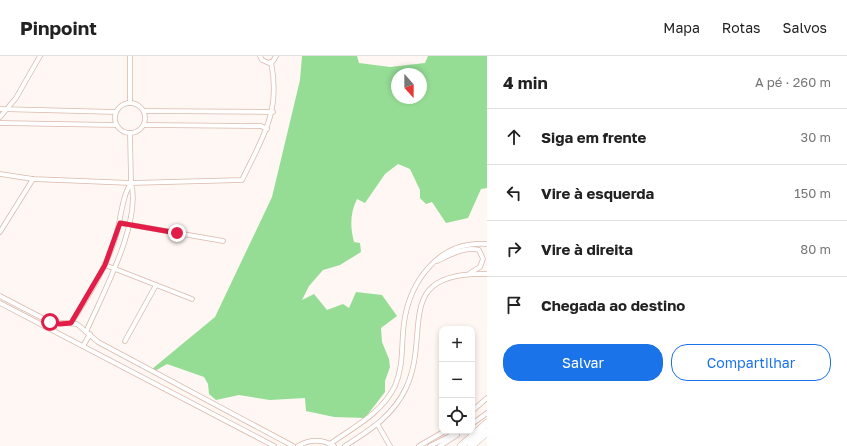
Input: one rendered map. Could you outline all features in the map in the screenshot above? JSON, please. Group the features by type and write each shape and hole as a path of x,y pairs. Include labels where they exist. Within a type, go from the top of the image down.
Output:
{"main road":[{"path":"460,446 487,423"},
{"path":"471,446 487,432"}],"street":[{"path":"0,117 16,98 40,56"},
{"path":"130,56 130,103"},
{"path":"260,56 264,62 271,62"},
{"path":"0,174 33,179 131,182 242,180 267,129 273,112 274,85 271,62 276,56"},
{"path":"0,123 116,125 124,132 130,133 137,132 144,125 144,111 140,106 130,103 120,106 116,112 116,125"},
{"path":"0,109 116,112"},
{"path":"144,111 273,112"},
{"path":"144,125 261,126 267,129"},
{"path":"83,346 115,269 128,225 133,190 131,182 130,133"},
{"path":"0,232 33,179"},
{"path":"71,323 105,265 120,223 126,190 131,182"},
{"path":"120,223 223,241"},
{"path":"298,446 315,440 332,445 371,416 382,405 391,392 402,364 404,327 409,303 419,280 432,264 455,249 468,245 487,244"},
{"path":"432,264 455,253 473,248 479,250 483,259 480,267 470,273"},
{"path":"105,265 192,299"},
{"path":"345,446 378,425 398,402 409,381 415,357 418,317 424,300 435,285 446,278 456,275 470,273 487,274"},
{"path":"125,341 156,285"},
{"path":"0,296 45,320 65,324 71,323 79,326 98,342 293,446"},
{"path":"0,303 274,446"},
{"path":"61,334 60,330 65,324"},
{"path":"475,408 487,398"},
{"path":"475,422 487,413"},
{"path":"378,425 390,446"},
{"path":"419,446 440,434"},
{"path":"430,446 456,434"},
{"path":"440,446 458,434"}],"green space":[{"path":"302,56 357,56 359,63 390,67 425,63 428,56 487,56 487,188 481,189 468,218 446,223 432,202 426,204 420,198 420,190 410,169 398,164 385,174 365,203 357,199 351,220 354,242 360,243 361,252 340,265 323,270 309,286 302,300 314,294 327,310 343,304 349,308 356,292 382,295 397,316 381,328 382,342 389,359 390,367 385,381 385,392 365,418 334,417 306,411 305,398 270,400 239,395 216,400 209,394 208,384 204,377 167,364 155,371 152,369 215,317 272,197 300,80"}],"route":[{"path":"50,322 60,324 71,323 105,265 120,223 177,233"}]}
